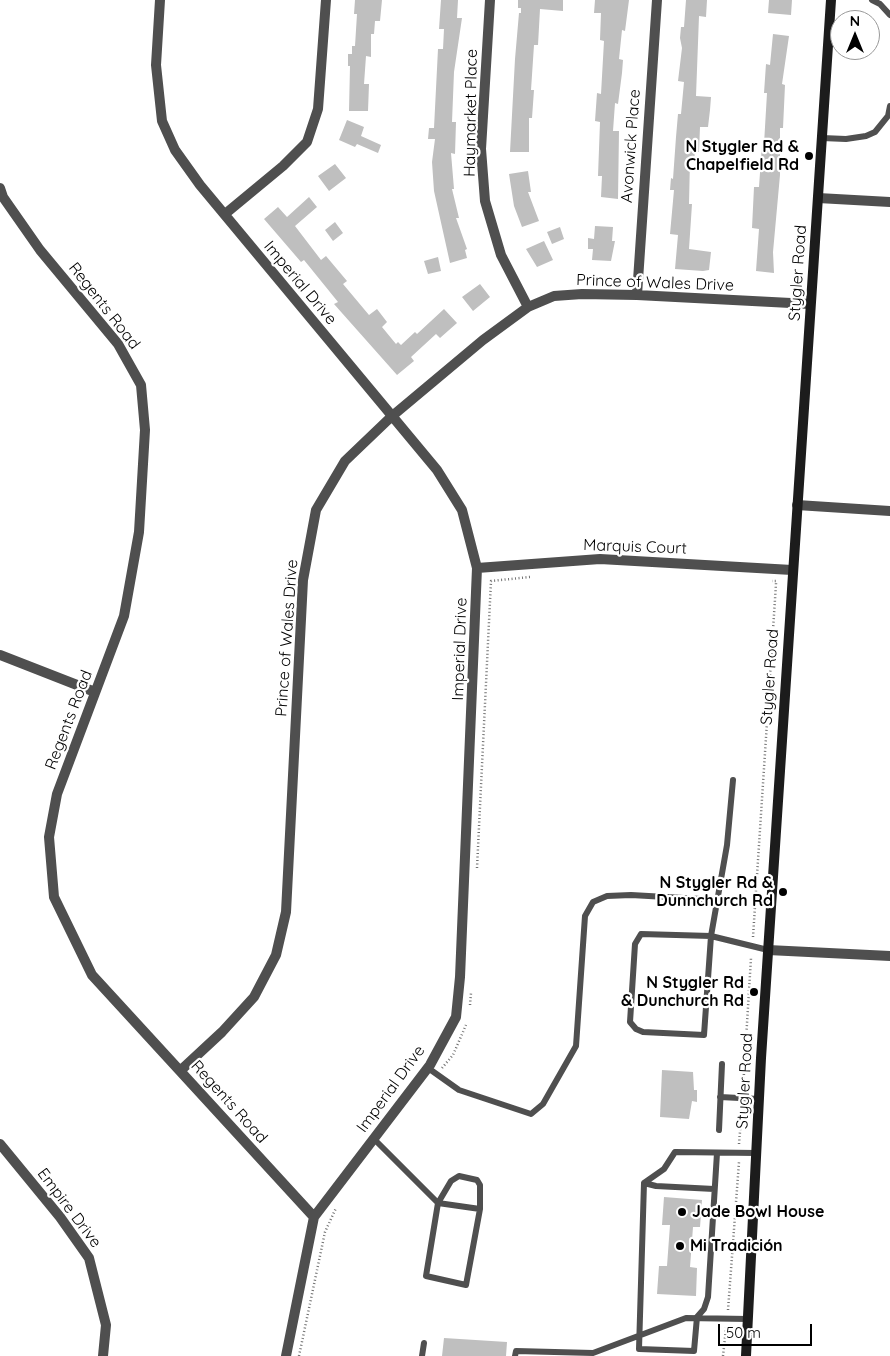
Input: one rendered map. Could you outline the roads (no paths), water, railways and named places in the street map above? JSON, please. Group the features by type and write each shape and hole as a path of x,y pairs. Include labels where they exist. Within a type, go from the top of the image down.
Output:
{"main road":[{"name":"Stygler Road","path":"746,1356 768,950 831,0"}],"street":[{"name":"Imperial Drive","path":"160,0 156,65 162,121 174,150 437,470 462,510 477,568 460,977 456,1017 428,1068 314,1217 286,1356"},
{"path":"225,214 283,166 308,142 318,109 326,0"},
{"name":"Haymarket Place","path":"490,0 481,149 485,201 500,255 528,307"},
{"name":"Avonwick Place","path":"637,295 656,0"},
{"name":"Regents Road","path":"0,188 3,197 40,250 118,344 141,385 144,430 139,532 124,616 57,794 49,837 54,897 92,975 314,1217"},
{"path":"818,198 890,202"},
{"name":"Prince of Wales Drive","path":"180,1071 222,1032 254,997 276,955 286,912 303,580 316,510 345,461 391,416 483,340 528,307 554,296 582,294 637,295 810,304"},
{"path":"797,505 890,511"},
{"name":"Marquis Court","path":"477,568 600,559 792,570"},
{"path":"0,655 95,692"},
{"path":"768,950 890,956"},
{"name":"Empire Drive","path":"0,1144 60,1217 89,1258 106,1324 103,1356"}],"lane":[{"path":"872,0 880,4 890,15"},
{"path":"822,138 846,140 875,132 883,125 890,106"},
{"path":"733,780 727,845 719,900 711,936 704,1035 643,1032 636,1029 630,1022 635,944 638,938 645,934 711,936 768,950"},
{"path":"428,1068 459,1090 532,1114 543,1104 576,1046 585,916 593,902 608,896 623,895 719,900"},
{"path":"719,1130 722,1064"},
{"path":"720,1097 759,1098"},
{"path":"374,1138 438,1203 480,1209"},
{"path":"644,1183 664,1169 675,1152 756,1153"},
{"path":"644,1183 639,1349 694,1351 697,1317 704,1309 708,1297 716,1153"},
{"path":"459,1176 477,1180 480,1185 480,1209 466,1285 426,1276 438,1203 451,1181 459,1176"},
{"path":"644,1183 656,1186 714,1189"},
{"path":"515,1356 516,1351 592,1354 676,1321 697,1317 748,1319"},
{"path":"422,1356 424,1343"}],"place":[{"name":"N Stygler Rd & Chapelfield Rd","path":"809,156"},
{"name":"N Stygler Rd & Dunnchurch Rd","path":"783,892"},
{"name":"N Stygler Rd & Dunchurch Rd","path":"754,992"},
{"name":"Jade Bowl House","path":"682,1212"},
{"name":"Mi Tradición","path":"680,1246"}]}
